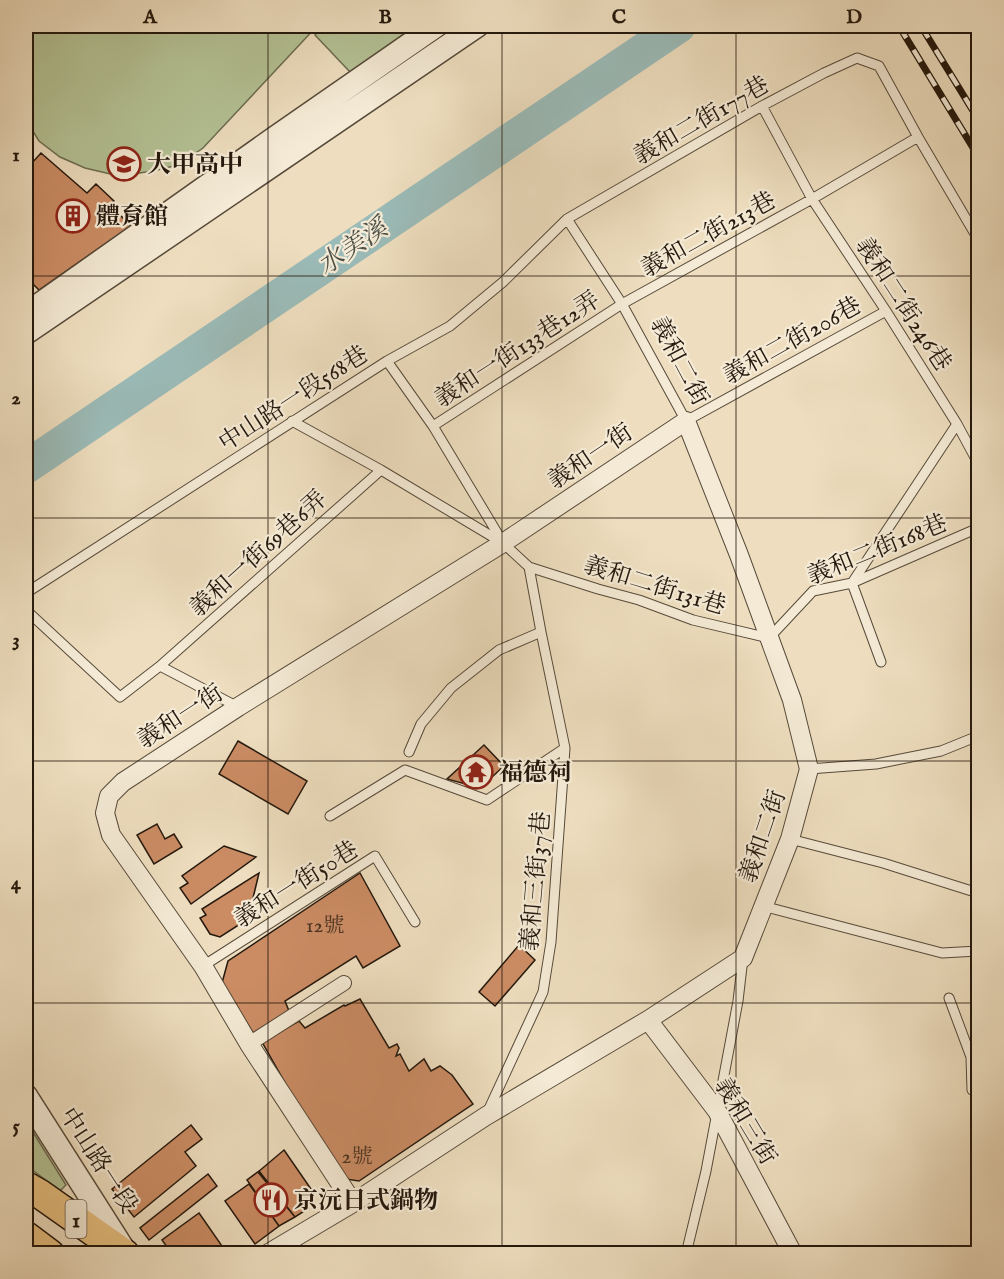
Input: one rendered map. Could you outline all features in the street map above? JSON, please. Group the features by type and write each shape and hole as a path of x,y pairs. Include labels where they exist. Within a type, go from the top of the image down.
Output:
{"main road":[{"name":"1","path":"26,1186 126,1254"},
{"name":"1","path":"26,1236 50,1254"}],"street":[{"path":"26,314 436,26"},
{"path":"26,333 477,26"},
{"name":"義和一街","path":"353,1203 249,1044 203,966 111,835 105,813 109,796 123,782 238,707 503,543 686,421"},
{"name":"義和二街","path":"686,421 739,555 792,700 809,770 790,839 743,958"},
{"path":"267,1254 353,1203 486,1116 648,1020 743,958"},
{"path":"249,1044 344,983"},
{"name":"義和三街","path":"648,1020 717,1111 793,1254"},
{"name":"中山路一段","path":"26,1096 126,1254"}],"lane":[{"path":"973,26 978,35"},
{"name":"義和二街177巷","path":"567,219 762,106 857,58 879,66 918,136"},
{"name":"義和二街213巷","path":"762,106 812,199"},
{"path":"918,136 978,239"},
{"name":"義和二街213巷","path":"622,304 812,199 918,136"},
{"name":"義和二街246巷","path":"812,199 886,311 957,424 978,463"},
{"name":"義和二街","path":"567,219 622,304 686,421"},
{"name":"中山路一段568巷","path":"26,593 387,361 450,326 503,282 567,219"},
{"name":"義和一街133巷12弄","path":"433,426 622,304"},
{"name":"義和二街206巷","path":"686,421 886,311"},
{"path":"387,361 433,426 503,543"},
{"path":"292,421 381,470 503,543 529,567"},
{"path":"881,662 852,584 957,424"},
{"name":"義和一街69巷6弄","path":"26,610 120,696 160,666 381,470"},
{"name":"義和二街168巷","path":"769,638 813,591 852,584 978,528"},
{"name":"義和二街131巷","path":"529,567 639,600 693,620 769,638"},
{"name":"義和三街37巷","path":"486,1116 543,992 551,942 565,748 529,567"},
{"path":"409,752 421,724 451,688 499,650 541,632"},
{"path":"160,666 238,707"},
{"path":"809,770 887,762 941,751 978,736"},
{"name":"義和一街50巷","path":"330,816 405,770 487,800 565,748"},
{"path":"790,839 883,863 978,893"},
{"name":"義和一街50巷","path":"203,966 375,856 416,922"},
{"path":"763,906 942,953 978,951"},
{"path":"686,1254 706,1171 738,1001 743,958"},
{"path":"949,998 970,1057 972,1090 978,1088"}],"green space":[{"path":"26,26 317,26 203,148 178,165 119,176 85,168 60,157 39,141 26,120"},
{"path":"324,26 415,26 350,72 315,35"},
{"path":"26,1121 66,1185 60,1191 26,1165"}],"building":[{"name":"體育館","path":"41,153 87,193 96,184 114,201 110,205 131,226 39,290 33,284 26,292 26,157 32,163"},
{"path":"238,741 307,781 288,814 219,774"},
{"name":"福德祠","path":"484,745 504,766 480,788 447,779"},
{"path":"157,824 165,839 174,834 182,847 154,864 137,835"},
{"path":"224,846 256,857 191,904 180,888 188,883 182,876"},
{"path":"259,873 248,919 220,937 210,934 200,918 206,915 202,909"},
{"path":"360,873 400,946 363,968 356,956 285,1001 289,1011 253,1033 222,983 228,961"},
{"path":"519,945 535,960 495,1006 479,992"},
{"path":"360,999 389,1048 397,1044 399,1048 396,1056 400,1054 409,1071 424,1059 431,1071 440,1066 452,1075 473,1104 359,1181 339,1178 262,1042 299,1021 305,1028 344,1005"},
{"path":"191,1125 202,1139 185,1152 196,1166 134,1217 112,1189"},
{"path":"284,1150 313,1192 309,1208 295,1217 258,1172"},
{"name":"京沅日式鍋物","path":"259,1171 295,1217 279,1226 247,1180"},
{"path":"208,1174 217,1186 149,1240 140,1228"},
{"path":"249,1184 279,1226 255,1244 225,1201"},
{"path":"199,1213 222,1246 211,1254 172,1254 162,1240"}],"waterway":[{"name":"水美溪","path":"26,467 679,26"}],"railway":[{"path":"899,26 978,156"},
{"path":"921,26 978,119"}],"place":[{"name":"大甲高中","path":"124,164"},
{"name":"體育館","path":"73,216"},
{"name":"福德祠","path":"476,772"},
{"name":"京沅日式鍋物","path":"271,1200"}]}
